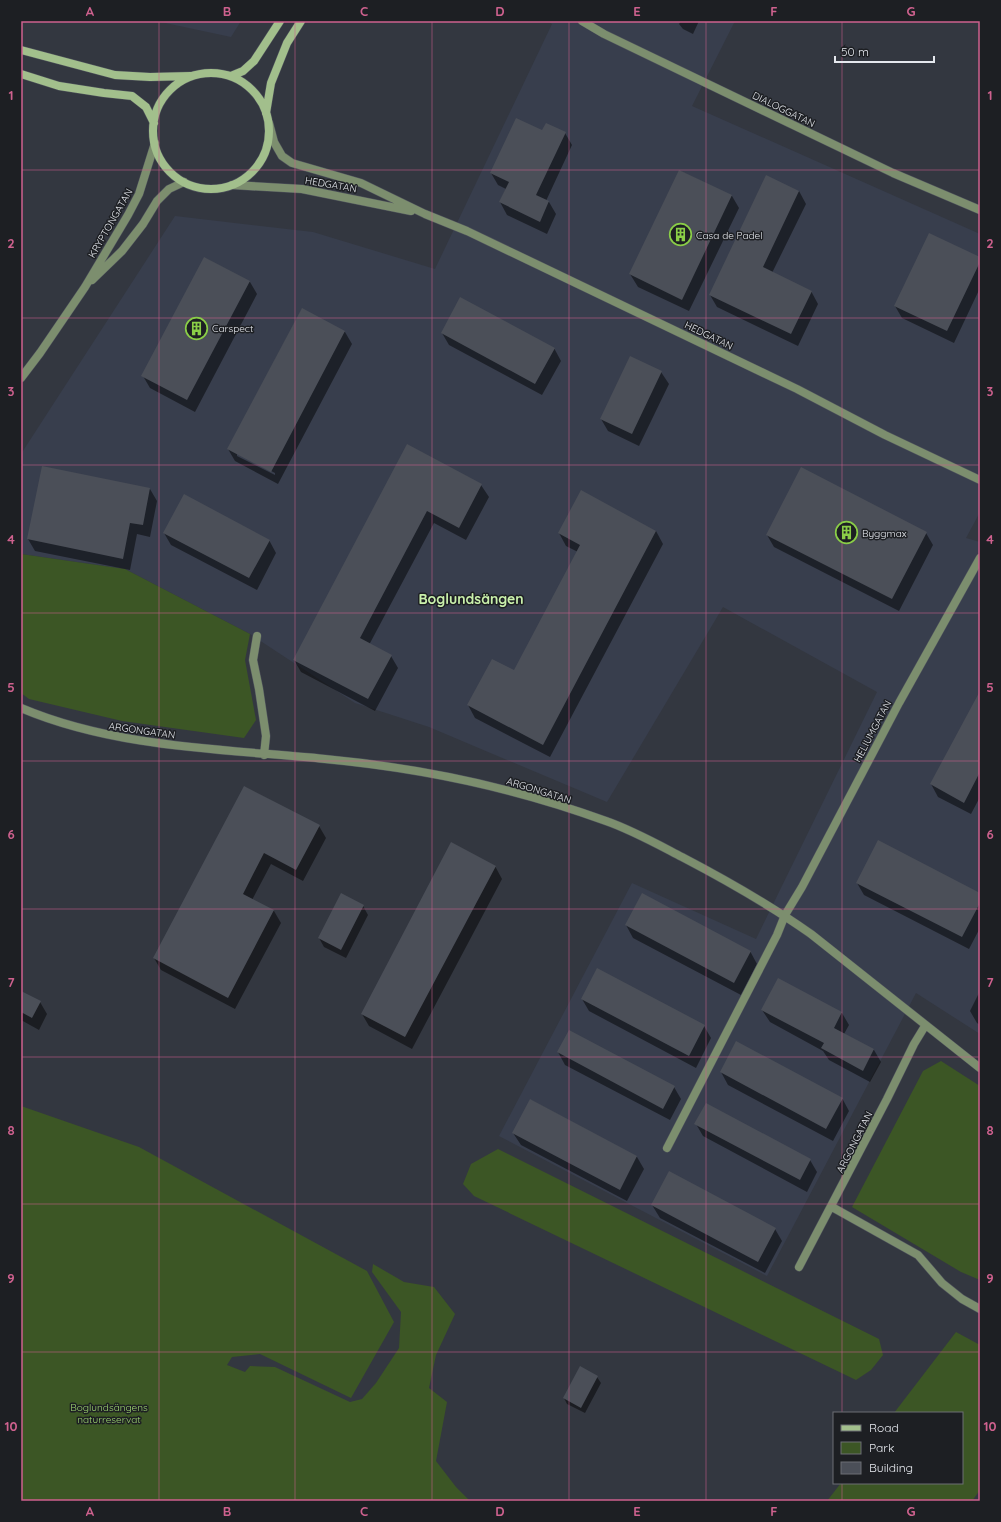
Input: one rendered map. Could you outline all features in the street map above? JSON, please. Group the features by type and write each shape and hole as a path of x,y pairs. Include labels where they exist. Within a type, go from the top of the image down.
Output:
{"main road":[{"path":"231,76 243,71 254,61 280,21"},
{"path":"266,114 271,83 287,43 301,21"},
{"path":"21,50 115,75 150,77 192,76 210,73 231,76 251,89 263,106 269,123 267,148 261,162 249,176 232,185 216,189 198,187 184,182 169,171 160,157 155,144 154,123 162,101 175,86 192,76"},
{"path":"21,74 58,86 132,96 146,107 154,123"}],"street":[{"name":"DIALOGGATAN","path":"582,21 604,34 893,173 980,210"},
{"name":"HEDGATAN","path":"269,123 274,142 282,156 292,164 360,183 425,214 467,231 666,325 797,389 885,435 980,480"},
{"name":"KRYPTONGATAN","path":"21,378 85,287 128,215 139,194 155,144"},
{"name":"KRYPTONGATAN","path":"85,287 122,251 143,224 157,201 169,189 184,182"},
{"name":"HEDGATAN","path":"232,185 302,189 425,214"},
{"name":"HELIUMGATAN","path":"785,915 802,887 891,717 980,558"},
{"path":"257,636 253,660 266,736 264,755"},
{"name":"ARGONGATAN","path":"21,708 65,724 97,733 171,744 264,755 324,759 393,767 465,780 562,806 608,821 706,869 785,915 980,1068"},
{"path":"668,1148 778,935 785,915"},
{"name":"ARGONGATAN","path":"799,1267 832,1207 914,1044 925,1026"},
{"path":"832,1207 918,1255 942,1283 962,1299 980,1309"}],"shaded area":[{"path":"156,21 241,21 231,37"},
{"path":"548,21 735,21 692,106 980,234 980,512 966,538 980,542 980,1034 916,993 767,1276 499,1136 632,883 756,939 877,692 723,607 607,802 429,727 355,703 250,634 125,569 21,554 21,454 175,216 313,232 435,269 552,24"}],"green space":[{"path":"21,554 125,569 250,634 245,660 256,720 244,738 122,721 29,699 21,693"},
{"path":"941,1061 980,1086 980,1280 961,1272 852,1207 923,1071"},
{"name":"Boglundsängens naturreservat","path":"21,1106 139,1147 367,1271 394,1322 351,1398 260,1354 232,1357 227,1365 245,1372 250,1366 275,1367 350,1402 362,1399 376,1383 399,1348 401,1312 372,1272 373,1264 404,1282 434,1287 455,1314 436,1355 429,1388 447,1402 436,1461 456,1487 470,1501 21,1501"},
{"path":"498,1149 879,1339 883,1355 871,1370 856,1380 474,1196 463,1184 471,1164"},
{"path":"956,1332 980,1345 980,1490 972,1501 827,1501 840,1484 963,1484 963,1412 895,1412"}],"building":[{"path":"516,118 542,130 546,123 566,132 536,195 549,201 540,222 499,202 509,182 490,173"},
{"name":"Casa de Padel","path":"679,170 732,195 682,300 629,274"},
{"path":"766,175 799,191 763,267 812,291 791,334 709,295"},
{"path":"929,233 980,257 980,262 947,331 894,306"},
{"name":"Carspect","path":"204,257 250,281 187,400 141,376"},
{"path":"460,297 555,348 535,384 441,333"},
{"path":"302,308 345,331 271,472 227,449"},
{"path":"630,356 662,371 632,434 600,419"},
{"path":"407,444 482,484 459,528 427,511 360,638 392,655 368,699 293,660"},
{"path":"42,466 150,488 143,525 130,523 123,559 27,539"},
{"name":"Byggmax","path":"801,467 927,532 892,599 766,535"},
{"path":"581,490 656,531 543,745 467,705 492,659 514,670 580,545 558,533"},
{"path":"184,494 270,540 249,578 163,533"},
{"path":"980,691 980,772 964,803 930,784"},
{"path":"244,786 320,825 296,870 264,853 243,894 274,910 228,998 153,958"},
{"path":"878,840 980,893 980,903 962,937 856,883"},
{"path":"451,842 496,866 405,1037 361,1014"},
{"path":"341,893 364,905 341,950 318,938"},
{"path":"642,893 751,951 734,983 625,925"},
{"path":"597,968 705,1025 689,1056 581,999"},
{"path":"778,978 842,1012 834,1028 874,1049 863,1071 821,1048 824,1043 761,1010"},
{"path":"21,991 41,1001 32,1018 21,1012"},
{"path":"569,1030 675,1086 663,1109 557,1052"},
{"path":"736,1041 843,1098 826,1129 720,1072"},
{"path":"530,1099 637,1156 620,1190 512,1133"},
{"path":"706,1103 811,1159 800,1180 694,1124"},
{"path":"669,1171 776,1228 758,1262 651,1205"},
{"path":"580,1366 598,1376 581,1408 563,1398"}],"place":[{"name":"Casa de Padel","path":"681,235"},
{"name":"Carspect","path":"196,328"},
{"name":"Byggmax","path":"846,533"}],"district":[{"name":"Boglundsängen","path":"471,599"}]}
